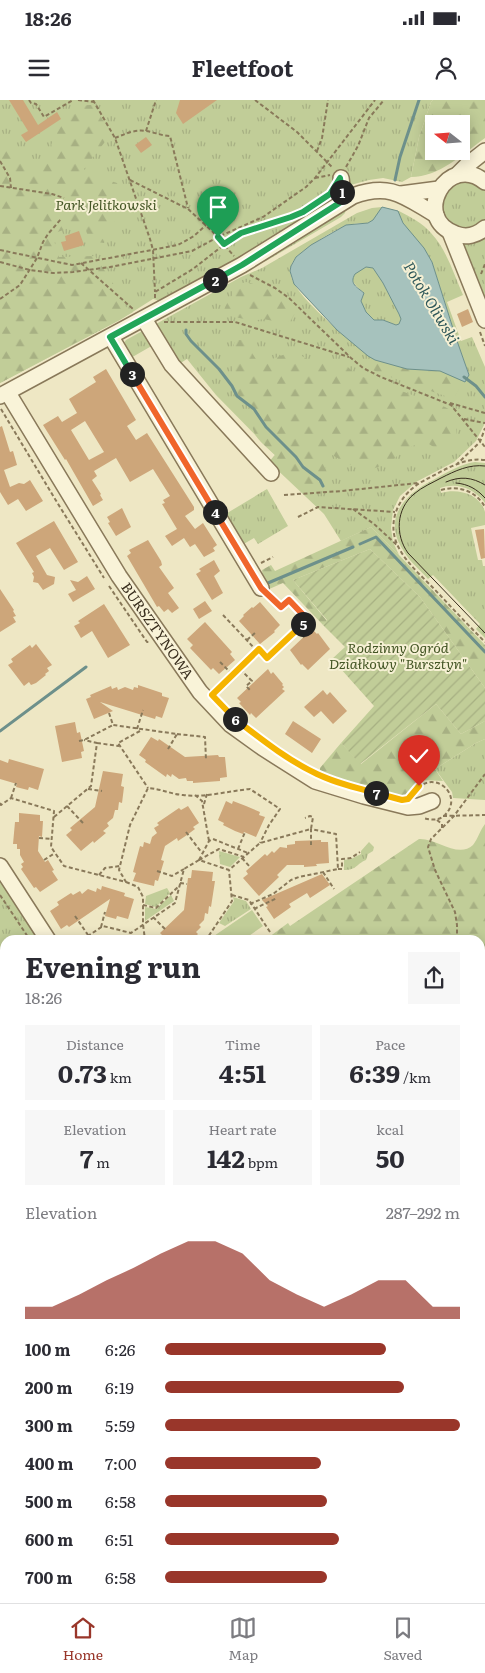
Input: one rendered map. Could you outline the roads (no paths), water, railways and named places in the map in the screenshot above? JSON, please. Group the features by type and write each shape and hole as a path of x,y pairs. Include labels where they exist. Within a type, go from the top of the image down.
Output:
{"street":[{"path":"458,175 485,151"},
{"path":"485,182 469,174 458,175 447,180 439,189 434,202 436,215 441,225 450,232 460,236 472,236 485,228"},
{"path":"339,176 344,200"},
{"path":"401,194 439,189"},
{"path":"4,394 110,337 141,316 242,265 344,200 372,190 383,190 401,194 436,215"},
{"path":"450,232 482,325"},
{"path":"141,316 172,365 271,473"},
{"path":"110,337 261,588"},
{"name":"BURSZTYNOWA","path":"4,394 119,576 200,692 225,719 263,748 314,781 408,807 419,806 432,800"},
{"path":"0,866 45,935"}],"water":[{"path":"382,207 398,211 403,223 424,248 432,262 469,375 465,382 440,371 407,369 375,360 368,356 337,330 294,284 290,271 296,257 311,245 346,225 368,223 373,220","holes":["366,267 373,268 399,314 401,319 399,324 374,320 366,312 361,301 364,293 353,283 353,277"]}],"waterway":[{"name":"Potok Oliwski","path":"395,180 400,157 419,100"},
{"path":"186,330 186,334 191,341 219,369 237,396 254,409 266,427 296,457 303,467 320,480 323,486"},
{"name":"Potok Oliwski","path":"464,377 476,386 485,397"},
{"path":"360,544 376,537 485,652"},
{"path":"268,583 353,547"},
{"path":"0,731 86,667"}],"tram line":[{"path":"485,466 473,466 462,469 420,489 408,500 399,522 401,538 408,553 485,633"},
{"path":"446,482 466,478 485,485"},
{"path":"456,483 472,488 485,498"}],"park label":[{"name":"Park Jelitkowski","path":"106,205"},
{"name":"Rodzinny Ogród Działkowy \"Bursztyn\"","path":"398,656"}]}
